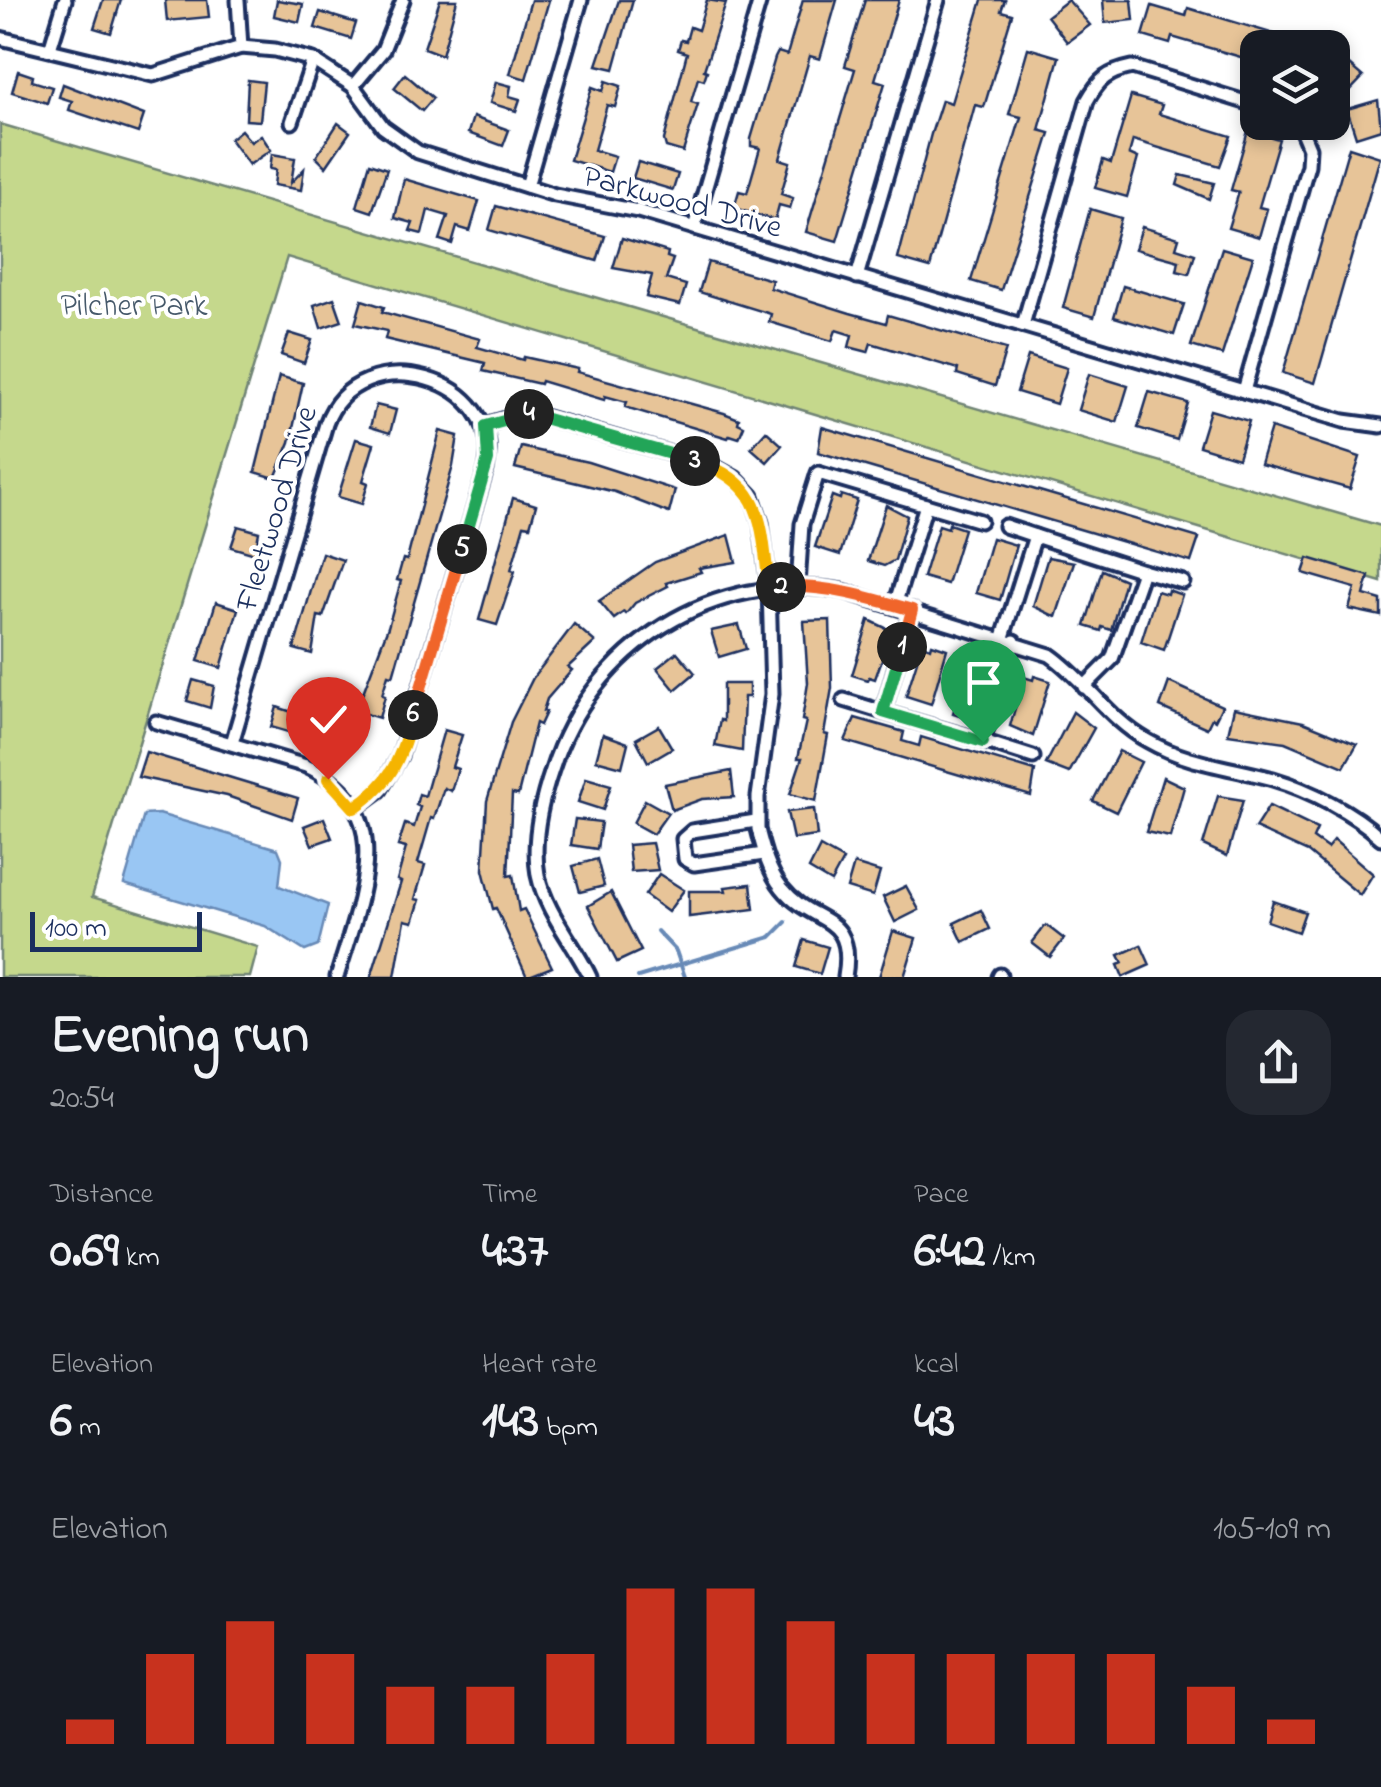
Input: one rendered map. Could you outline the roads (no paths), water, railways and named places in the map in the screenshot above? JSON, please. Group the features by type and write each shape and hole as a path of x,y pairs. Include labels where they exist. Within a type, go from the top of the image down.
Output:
{"street":[{"path":"50,48 66,0"},
{"path":"238,0 241,47"},
{"path":"353,86 383,50 403,0"},
{"path":"527,186 581,0"},
{"path":"694,228 760,0"},
{"path":"857,277 938,0"},
{"name":"Parkwood Drive","path":"0,38 153,76 241,47 275,50 313,60 353,86 383,126 418,152 527,186 694,228 1344,421 1381,426"},
{"path":"292,122 313,60"},
{"path":"1023,326 1087,100 1097,83 1111,72 1132,67 1240,100"},
{"path":"1244,391 1308,165 1306,140"},
{"name":"Fleetwood Drive","path":"232,744 326,424 344,392 361,380 381,375 413,377 458,393 486,426"},
{"path":"354,808 380,790 400,756 486,469 486,426 532,414 724,471 744,486 757,510 769,587 772,694 756,820 764,854 782,888 800,904 832,922 843,935 849,953 844,977"},
{"path":"798,586 802,524 818,473 980,521"},
{"path":"895,605 926,505"},
{"path":"1004,526 1183,582"},
{"path":"983,742 1034,536"},
{"path":"1084,687 1112,659 1144,570"},
{"path":"590,977 548,904 538,875 536,850 546,788 572,718 589,692 615,665 642,639 675,616 716,598 769,587 843,591 1050,655 1068,667 1114,718 1148,741 1212,767 1298,787 1381,838"},
{"path":"883,712 912,610"},
{"path":"844,700 1033,757"},
{"path":"156,722 316,771 338,787 354,808 367,847 366,878 337,977"},
{"path":"756,820 692,832 683,839 682,849 685,859 694,864 764,854"}],"water":[{"path":"159,814 278,849 282,859 279,886 328,905 318,946 305,951 265,926 124,884 144,815"}],"waterway":[{"path":"638,977 771,937 786,922"},
{"path":"657,931 676,951 685,977"}],"park label":[{"name":"Pilcher Park","path":"134,304"}]}
